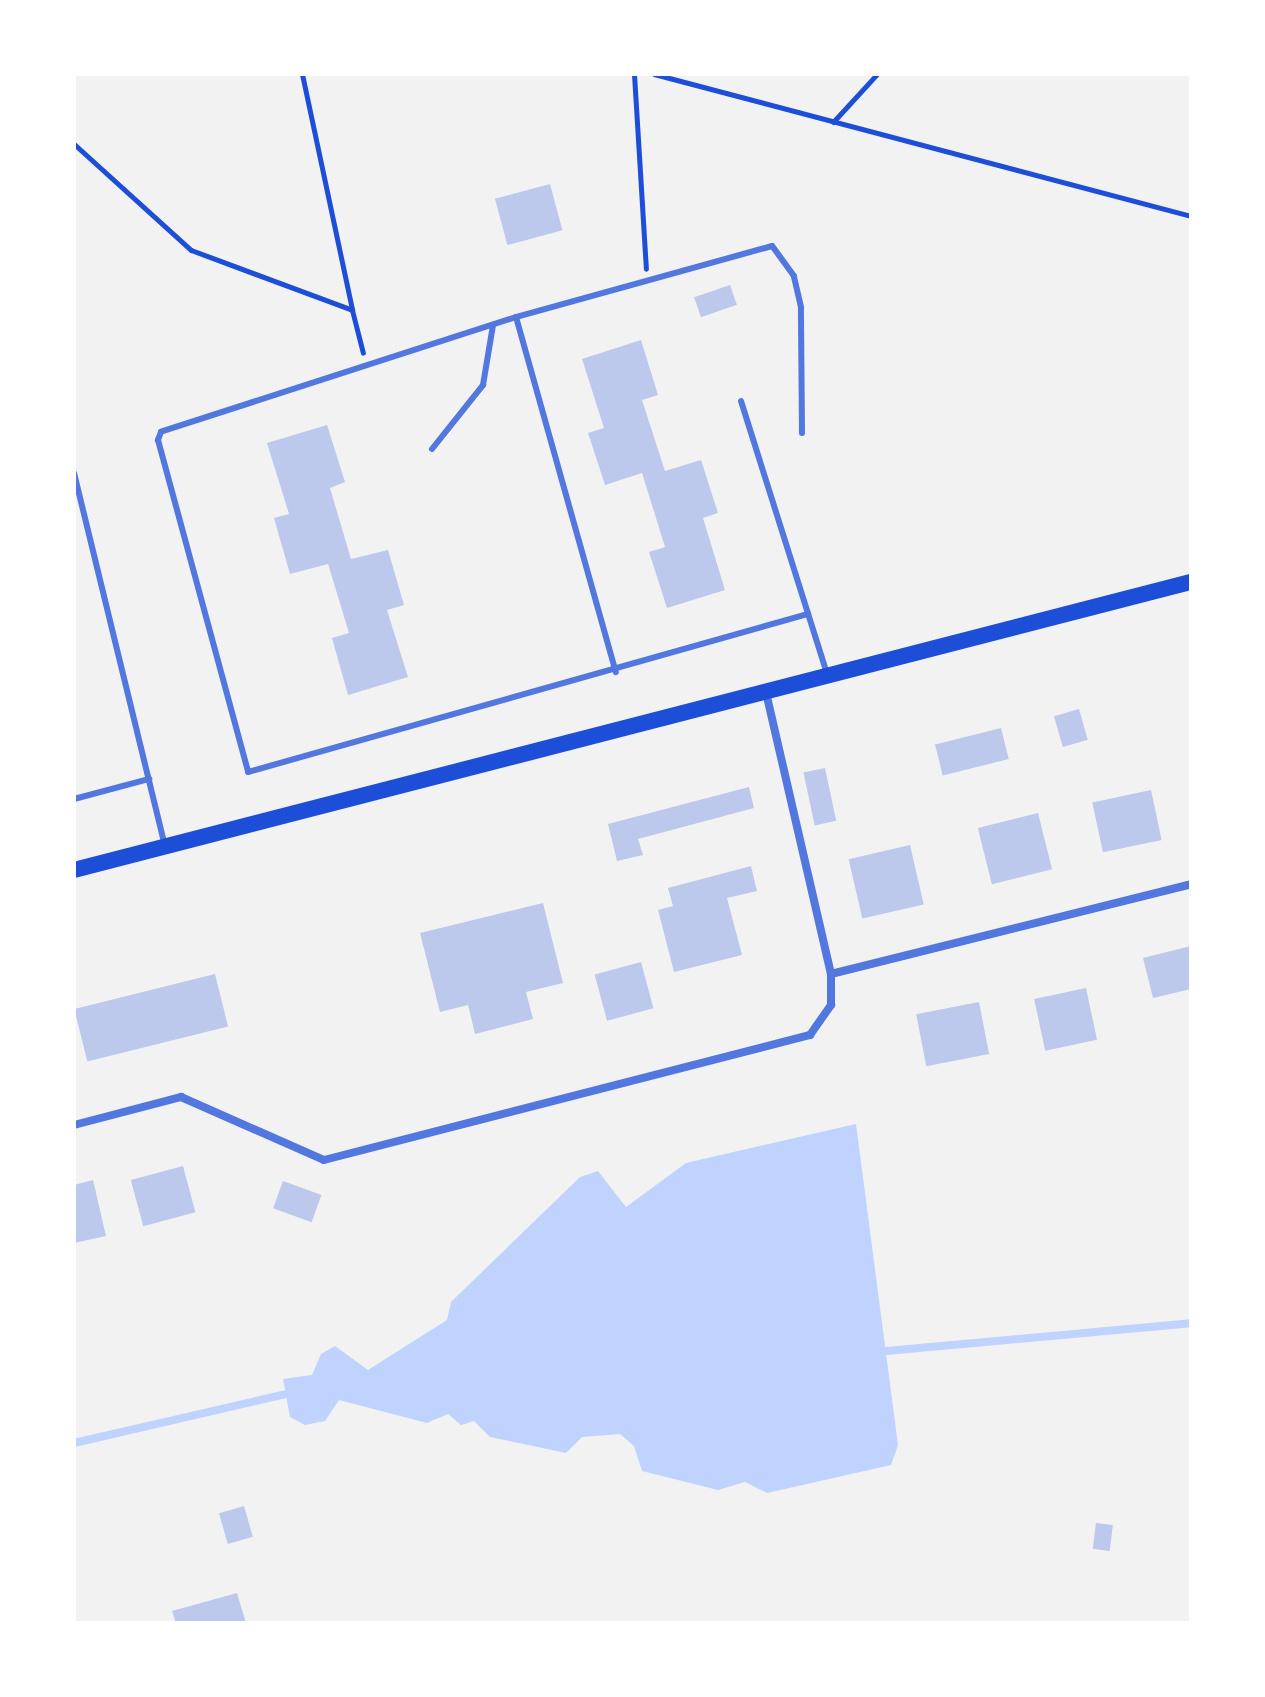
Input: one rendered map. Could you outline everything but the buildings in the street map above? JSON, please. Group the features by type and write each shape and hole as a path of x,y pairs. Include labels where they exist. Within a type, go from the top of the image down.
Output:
{"main road":[{"path":"74,870 826,671 1191,582"}],"street":[{"path":"74,1125 181,1097 324,1160 810,1035 831,1005 831,974 765,687"},
{"path":"831,974 1191,884"}],"lane":[{"path":"802,433 801,307 781,249 772,246 647,277 516,317 161,432 158,440 248,772 616,672 808,614"},
{"path":"516,317 616,672"},
{"path":"432,449 483,385 493,325"},
{"path":"741,401 826,671"},
{"path":"74,473 165,846"},
{"path":"74,799 149,779"}],"path":[{"path":"302,74 366,367"},
{"path":"634,74 647,277"},
{"path":"654,74 1191,216"},
{"path":"833,122 877,74"},
{"path":"74,144 191,250 352,310"}],"water":[{"path":"856,1124 898,1445 891,1465 767,1493 745,1482 718,1490 642,1471 634,1446 620,1434 582,1437 566,1453 490,1437 474,1421 461,1425 448,1414 427,1423 339,1400 325,1421 305,1425 290,1417 283,1379 312,1375 321,1354 335,1346 368,1370 447,1320 451,1302 580,1177 598,1171 626,1207 686,1163"}],"waterway":[{"path":"875,1352 1191,1323"},
{"path":"74,1443 295,1392"}]}
